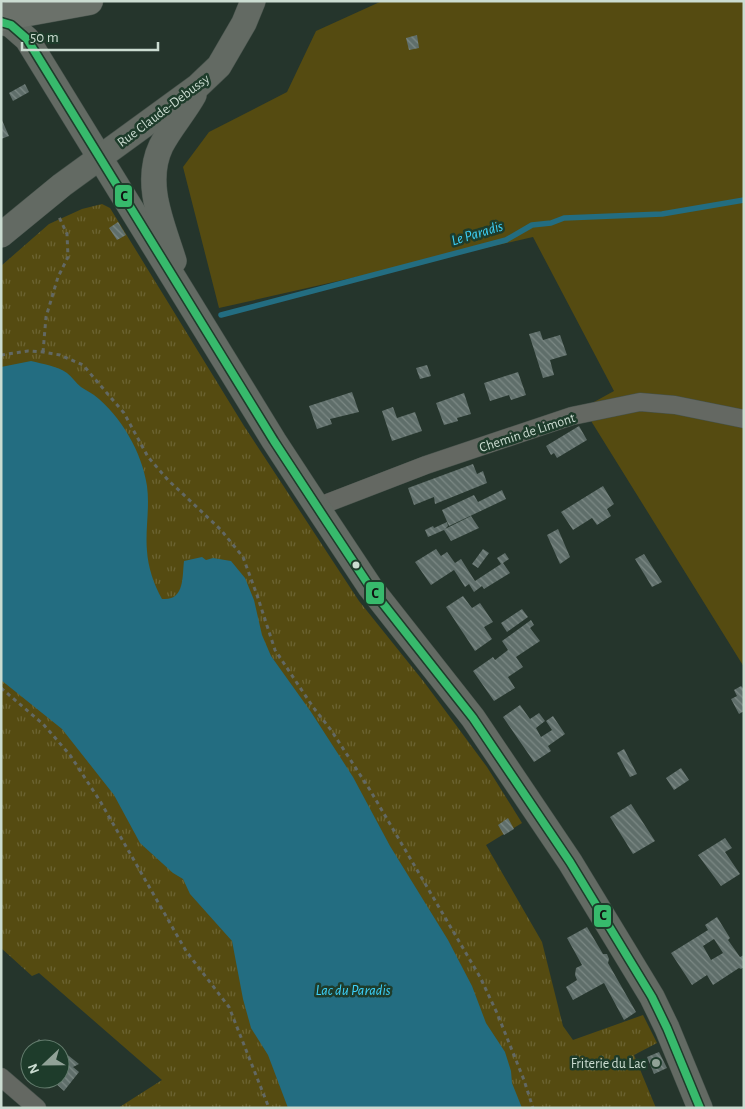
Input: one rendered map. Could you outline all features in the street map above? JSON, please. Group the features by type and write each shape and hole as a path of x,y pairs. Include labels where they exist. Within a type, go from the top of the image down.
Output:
{"main road":[{"path":"1,17 89,1"},
{"name":"Rue Claude-Debussy","path":"1,235 62,186 198,86 219,66 244,23 253,1"},
{"path":"1,22 11,25 27,39 274,441 317,507 370,587 473,718 570,862 652,997 700,1108"},
{"path":"186,297 156,204 154,165 162,146 185,112 198,86"}],"street":[{"name":"Chemin de Limont","path":"317,507 426,465 572,416 640,402 683,406 744,419"},
{"path":"1,1077 37,1108"}],"path":[{"path":"43,352 46,317 58,277 68,257 67,234 59,217 69,202 62,186"},
{"path":"1,355 28,351 43,352 60,355 83,365 124,413 148,458 168,480 221,530 243,557 274,650 312,707 331,730 370,790 480,977 497,1013 524,1080 533,1108"},
{"path":"1,688 43,724 70,755 100,801 186,951 229,1007 268,1108"}],"green space":[{"path":"382,1 744,1 744,667 583,408 614,391 533,237 219,308 183,167 209,132 287,92 316,31"},
{"path":"102,204 110,208 244,426 359,601 424,682 487,767 522,823 486,845 542,942 563,1026 573,1040 643,1015 657,1043 634,1055 656,1108 118,1108 162,1080 39,973 32,976 1,948 1,266 49,224 82,209"}],"water":[{"name":"Lac du Paradis","path":"31,361 54,367 67,373 113,413 129,436 140,460 147,486 148,557 156,588 162,599 169,599 179,592 184,561 202,557 206,560 213,558 231,561 245,578 254,600 262,635 271,656 311,712 353,777 390,846 448,940 472,986 486,1023 505,1052 511,1071 512,1083 522,1108 288,1108 268,1055 251,1028 243,999 232,941 190,894 183,879 173,873 140,843 114,795 62,729 1,680 1,367"}],"building":[{"path":"417,35 419,48 409,50 406,38"},
{"path":"25,84 29,92 13,101 9,93"},
{"path":"1,118 9,136 1,139"},
{"path":"118,222 126,235 117,240 109,228"},
{"path":"540,331 543,340 560,335 567,355 550,360 554,375 543,378 529,334"},
{"path":"427,365 431,376 420,379 416,368"},
{"path":"518,372 526,395 511,400 509,395 490,401 484,383"},
{"path":"352,392 359,412 330,419 332,424 317,429 309,406"},
{"path":"464,393 471,414 457,418 458,421 444,425 436,403"},
{"path":"393,407 397,418 415,412 422,431 392,441 382,411"},
{"path":"579,426 587,440 557,458 554,453 551,455 546,446"},
{"path":"473,464 477,474 483,471 487,483 435,504 434,497 414,505 408,488"},
{"path":"603,486 614,504 607,509 611,516 597,525 592,518 573,530 561,512"},
{"path":"502,490 506,499 449,526 442,510 474,495 478,502"},
{"path":"471,516 479,528 451,541 444,530 428,537 425,530 447,522 448,526 445,529"},
{"path":"558,529 570,557 560,564 547,535"},
{"path":"436,549 441,556 447,552 455,563 461,559 475,581 501,564 497,558 505,553 509,559 503,563 510,573 484,589 482,586 474,592 469,584 465,587 454,570 431,585 415,562"},
{"path":"483,549 489,553 478,568 472,564"},
{"path":"644,554 662,582 652,587 635,559"},
{"path":"463,596 472,608 480,603 493,622 484,627 492,639 475,651 446,607"},
{"path":"522,609 528,617 507,632 501,623"},
{"path":"531,620 534,625 530,628 540,641 516,657 523,667 508,677 515,688 494,701 473,671 493,657 495,660 508,650 502,641"},
{"path":"741,686 744,689 744,711 739,714 731,699 737,696 734,690"},
{"path":"520,705 530,719 539,713 545,721 536,728 541,737 552,730 546,721 553,716 565,734 548,746 551,751 534,762 503,717"},
{"path":"624,749 637,774 630,777 617,753"},
{"path":"681,768 689,780 674,790 666,778"},
{"path":"631,804 655,841 633,854 610,817"},
{"path":"508,818 514,829 504,835 498,825"},
{"path":"725,838 732,848 725,852 740,874 721,886 698,855"},
{"path":"717,917 730,938 728,940 740,957 744,955 744,967 739,968 713,985 707,975 692,985 671,953 708,930 705,925","holes":["714,939 723,953 711,960 703,946"]},
{"path":"587,927 603,954 607,954 608,963 636,1012 624,1020 604,983 573,1000 566,987 577,980 575,975 576,968 582,965 567,938"},
{"path":"659,1052 667,1068 654,1074 647,1057"},
{"path":"70,1057 79,1064 73,1067 79,1072 70,1083"}],"waterway":[{"name":"Le Paradis","path":"221,315 506,240 532,225 551,223 564,218 662,214 744,200"}],"transit line":[{"name":"C","path":"1,22 11,25 27,39 274,441 327,522 370,587 473,718 570,862 652,997 700,1108"}],"place":[{"name":"Friterie du Lac","path":"656,1063"}]}
